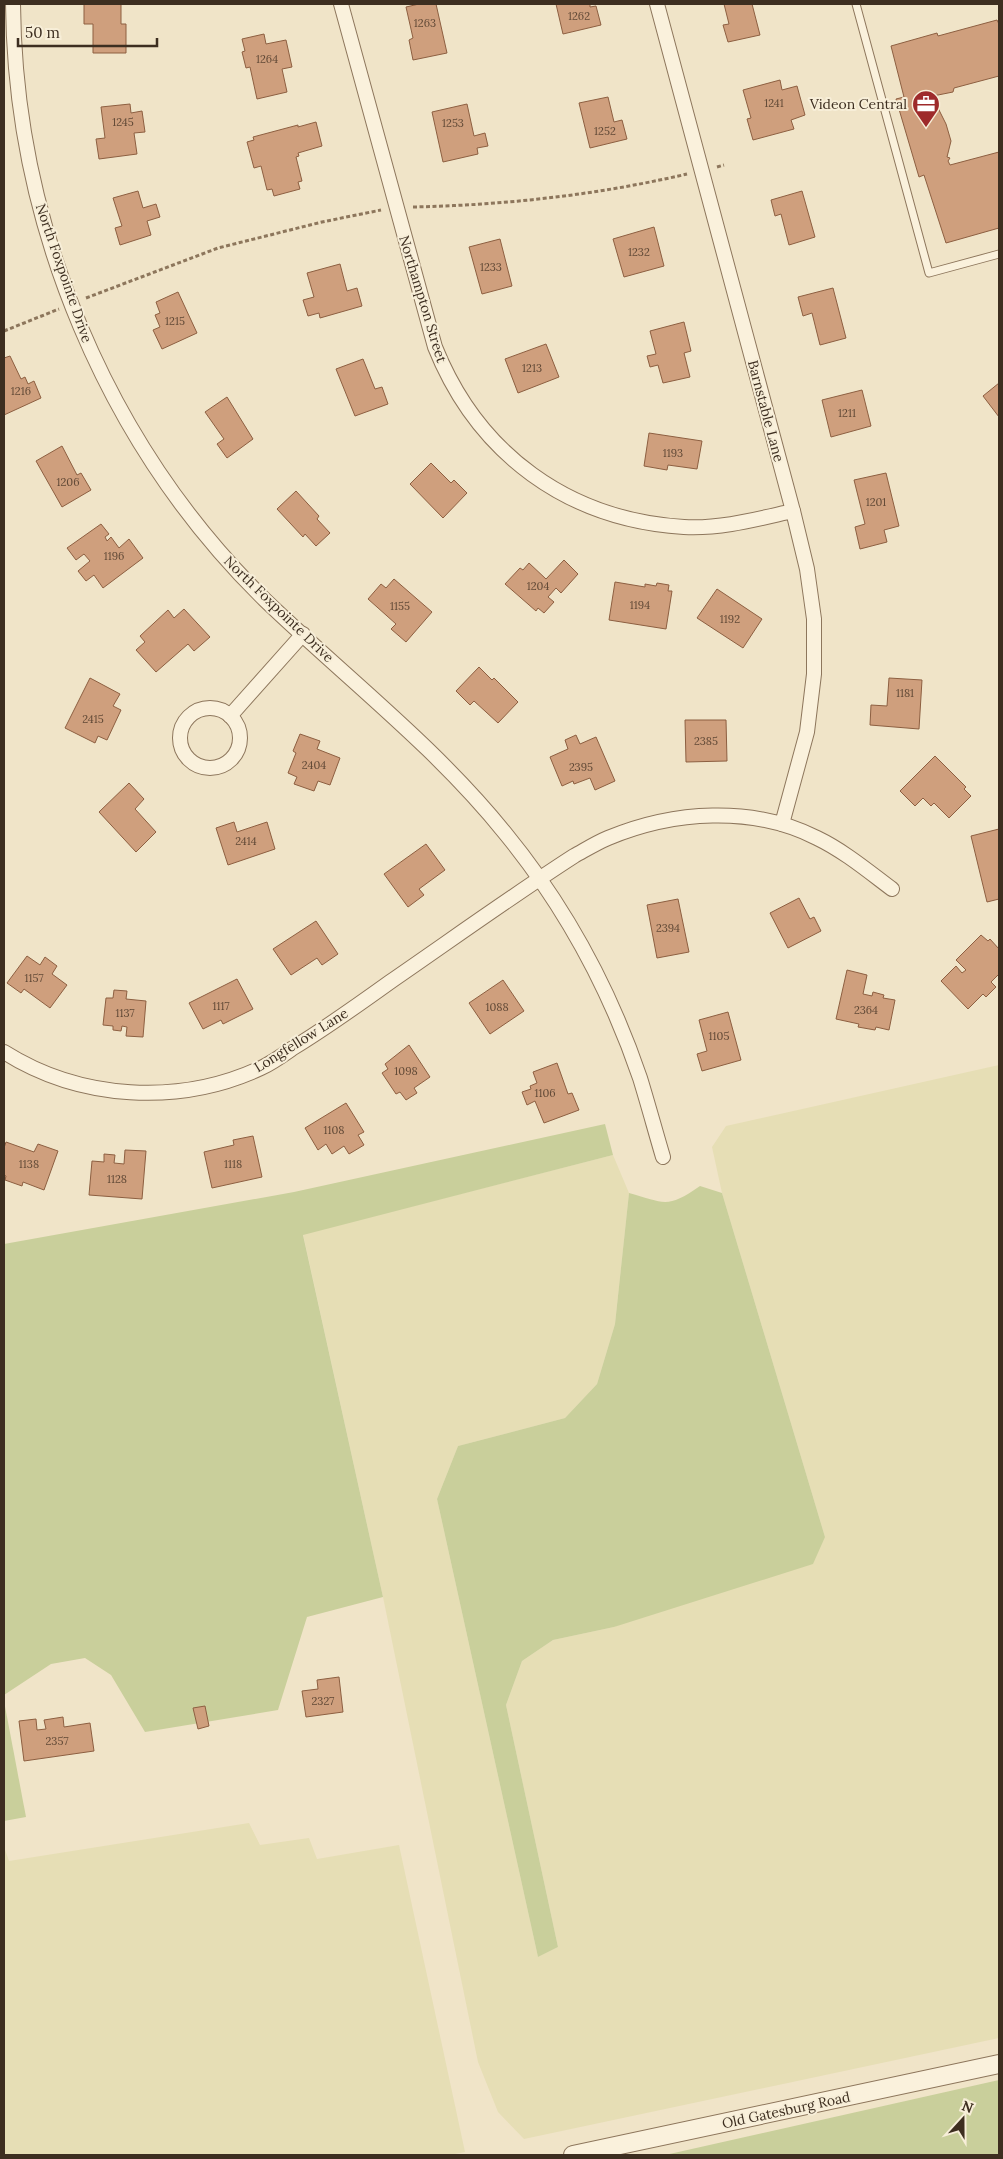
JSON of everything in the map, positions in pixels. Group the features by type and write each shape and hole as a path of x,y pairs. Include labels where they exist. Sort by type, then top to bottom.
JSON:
{"street":[{"name":"North Foxpointe Drive","path":"13,4 16,82 35,187 46,229 64,283 83,334 104,380 149,457 199,526 226,558 264,598 434,754 470,791 540,879 588,957 614,1011 640,1078 663,1157"},
{"name":"Northampton Street","path":"341,4 434,347 446,375 463,404 482,429 508,456 539,481 569,498 643,522 686,527 723,525 793,511"},
{"name":"Barnstable Lane","path":"657,4 807,569 814,619 814,674 807,732 782,824"},
{"path":"230,716 303,634"},
{"path":"209,708 220,710 230,716 237,726 240,738 238,749 232,759 222,766 210,768 199,766 189,760 182,750 179,739 181,727 188,717 197,710 209,708"},
{"name":"Longfellow Lane","path":"4,1052 22,1063 60,1079 107,1090 152,1094 187,1090 221,1082 262,1068 308,1039 574,856 607,838 653,823 710,816 737,816 782,824 818,838 855,861 892,889"},
{"name":"Old Gatesburg Road","path":"573,2155 999,2064"}],"lane":[{"path":"856,4 929,273 999,254"}],"path":[{"path":"407,207 518,201 581,194 640,185 724,165"},
{"path":"83,299 218,248 322,222 384,210"},
{"path":"4,331 60,308"}],"shaded area":[{"path":"999,1065 999,2038 524,2139 498,2112 478,2062 383,1597 303,1234 613,1155 629,1193 615,1324 597,1384 565,1418 458,1446 437,1499 538,1957 558,1947 506,1705 522,1661 553,1640 614,1627 825,1537 722,1193 712,1147 726,1126"},
{"path":"249,1823 260,1845 309,1838 317,1859 399,1845 465,2152 450,2155 4,2155 4,1847 9,1861"}],"green space":[{"path":"605,1124 613,1155 303,1235 383,1597 307,1617 278,1710 145,1732 111,1675 85,1658 51,1664 4,1695 4,1244 294,1192"},
{"path":"700,1186 722,1193 825,1537 813,1564 614,1627 553,1640 522,1661 506,1705 558,1947 538,1957 437,1499 458,1446 565,1418 597,1384 615,1324 629,1193 666,1202 680,1198"},
{"path":"4,1701 26,1817 4,1821"},
{"path":"999,2080 999,2155 665,2155"}],"building":[{"path":"84,4 121,4 121,24 126,24 126,53 93,53 93,24 84,24"},
{"path":"419,4 436,4 447,53 413,60 409,40 413,38 406,7"},
{"path":"556,4 590,4 590,7 596,6 601,25 563,34"},
{"path":"724,4 752,4 760,35 728,42 723,25 729,24"},
{"name":"Videon Central","path":"997,20 999,24 999,76 954,88 953,92 928,97 937,106 946,124 951,141 947,157 950,158 948,161 950,165 999,152 999,228 946,243 924,175 919,177 896,99 904,97 891,46 937,33 938,36"},
{"path":"264,34 266,44 286,40 292,67 282,69 287,92 257,99 250,67 246,68 242,52 245,51 242,39"},
{"path":"780,80 782,90 797,86 805,115 791,120 794,129 753,140 747,119 751,118 743,90"},
{"path":"608,97 614,122 622,120 627,139 590,148 579,103"},
{"path":"130,104 131,113 142,111 145,132 134,133 137,154 99,159 96,139 105,138 101,107"},
{"path":"467,104 474,136 485,133 488,146 477,148 478,154 443,162 432,112"},
{"path":"316,122 322,146 298,153 299,156 296,157 302,181 298,182 300,189 274,196 272,189 267,190 261,166 254,168 247,142 254,140 253,137"},
{"path":"138,191 143,208 156,204 160,217 147,221 151,235 120,245 115,228 122,226 113,198"},
{"path":"802,191 815,237 789,245 781,214 775,216 771,200"},
{"path":"654,227 664,266 624,277 613,239"},
{"path":"500,239 512,286 482,294 469,247"},
{"path":"340,264 347,291 357,288 362,306 320,318 319,313 308,316 303,300 314,297 307,273"},
{"path":"833,288 846,338 820,345 812,313 803,316 798,297"},
{"path":"178,292 197,333 162,349 153,330 160,327 155,315 160,313 156,302"},
{"path":"684,322 691,351 684,353 690,377 663,383 658,365 650,367 647,356 656,354 650,331"},
{"path":"546,344 559,377 518,393 505,359"},
{"path":"10,356 21,379 25,377 28,384 34,381 41,398 4,415 4,358"},
{"path":"363,359 375,389 382,387 388,404 355,416 336,369"},
{"path":"999,383 999,417 983,396"},
{"path":"862,390 871,426 831,437 822,400"},
{"path":"227,397 253,439 227,458 217,444 224,439 205,412"},
{"path":"649,433 702,441 697,469 668,465 667,470 644,466"},
{"path":"62,446 77,475 81,473 91,490 62,507 36,461"},
{"path":"431,463 451,483 454,480 467,493 443,518 410,484"},
{"path":"886,473 899,526 884,530 887,542 860,549 855,527 865,524 854,480"},
{"path":"296,491 319,516 317,519 330,533 316,546 305,534 303,537 277,509"},
{"path":"101,524 109,534 105,537 107,541 111,537 119,548 129,539 143,558 103,588 94,575 86,581 78,571 90,561 84,554 76,560 67,548"},
{"path":"564,560 578,574 561,593 556,588 548,597 554,602 544,613 538,608 536,611 505,584 520,568 523,570 529,563 546,579"},
{"path":"394,579 432,612 406,642 391,629 396,624 368,599 381,584 386,588"},
{"path":"615,582 645,587 645,584 656,586 657,583 669,585 668,591 672,591 666,629 609,620"},
{"path":"717,589 762,619 743,648 697,618"},
{"path":"184,609 210,637 194,651 188,644 156,672 136,650 145,642 140,636 168,610 174,618"},
{"path":"479,667 492,680 494,678 518,702 498,723 474,701 470,705 456,691"},
{"path":"90,678 120,694 113,706 121,710 107,740 98,736 95,743 65,728"},
{"path":"889,678 922,680 919,729 870,725 871,705 887,706"},
{"path":"685,720 726,720 727,761 686,762"},
{"path":"300,734 320,741 317,749 340,758 330,785 318,781 314,791 294,784 297,777 288,773 296,753 293,751"},
{"path":"576,735 580,744 596,737 615,781 595,790 590,778 574,784 573,781 562,786 550,757 568,749 565,740"},
{"path":"935,756 966,787 964,789 971,796 949,818 934,803 931,806 923,798 915,806 900,791"},
{"path":"129,783 144,799 135,809 156,832 136,852 99,812"},
{"path":"234,822 237,832 267,822 275,849 228,865 216,828"},
{"path":"999,829 999,899 987,902 971,836"},
{"path":"426,844 445,870 419,889 424,895 408,907 384,874"},
{"path":"799,898 810,919 814,917 821,931 788,948 770,913"},
{"path":"678,899 689,952 657,958 647,905"},
{"path":"316,921 338,954 322,965 317,958 291,975 273,949"},
{"path":"981,935 988,941 990,939 999,949 999,974 991,982 996,987 986,997 983,994 968,1009 941,981 956,966 962,973 966,970 956,960"},
{"path":"27,956 40,965 45,957 57,966 52,974 67,985 50,1008 24,989 21,993 7,983"},
{"path":"847,970 867,975 863,994 872,996 873,992 884,995 883,998 895,1000 889,1030 876,1027 875,1030 858,1027 859,1024 836,1019"},
{"path":"237,979 253,1009 223,1024 221,1020 203,1029 189,1003"},
{"path":"503,980 524,1011 490,1034 469,1003"},
{"path":"114,990 127,991 126,999 146,1001 143,1037 126,1036 127,1027 122,1026 121,1031 113,1030 113,1026 103,1025 106,998 113,998"},
{"path":"728,1012 741,1060 702,1071 697,1054 707,1051 699,1020"},
{"path":"409,1045 430,1077 414,1088 417,1093 406,1100 400,1092 396,1094 382,1073 388,1069 385,1064"},
{"path":"557,1063 568,1094 572,1093 579,1110 544,1123 535,1101 527,1105 522,1092 531,1089 530,1086 537,1083 533,1072"},
{"path":"346,1103 364,1132 358,1135 364,1145 349,1154 344,1146 332,1154 326,1144 318,1150 305,1128"},
{"path":"253,1136 262,1177 212,1188 204,1152 234,1145 233,1140"},
{"path":"6,1142 34,1152 38,1144 58,1151 44,1190 23,1182 22,1186 5,1180 4,1148"},
{"path":"125,1150 146,1151 142,1199 89,1195 92,1161 104,1162 104,1154 115,1155 114,1163 124,1164"},
{"path":"339,1677 343,1712 306,1717 302,1691 318,1689 317,1680"},
{"path":"205,1706 209,1726 198,1729 193,1708"},
{"path":"63,1717 64,1727 90,1723 94,1751 24,1761 19,1721 36,1719 37,1730 46,1729 44,1720"}],"place":[{"name":"Videon Central","path":"926,128"}]}
